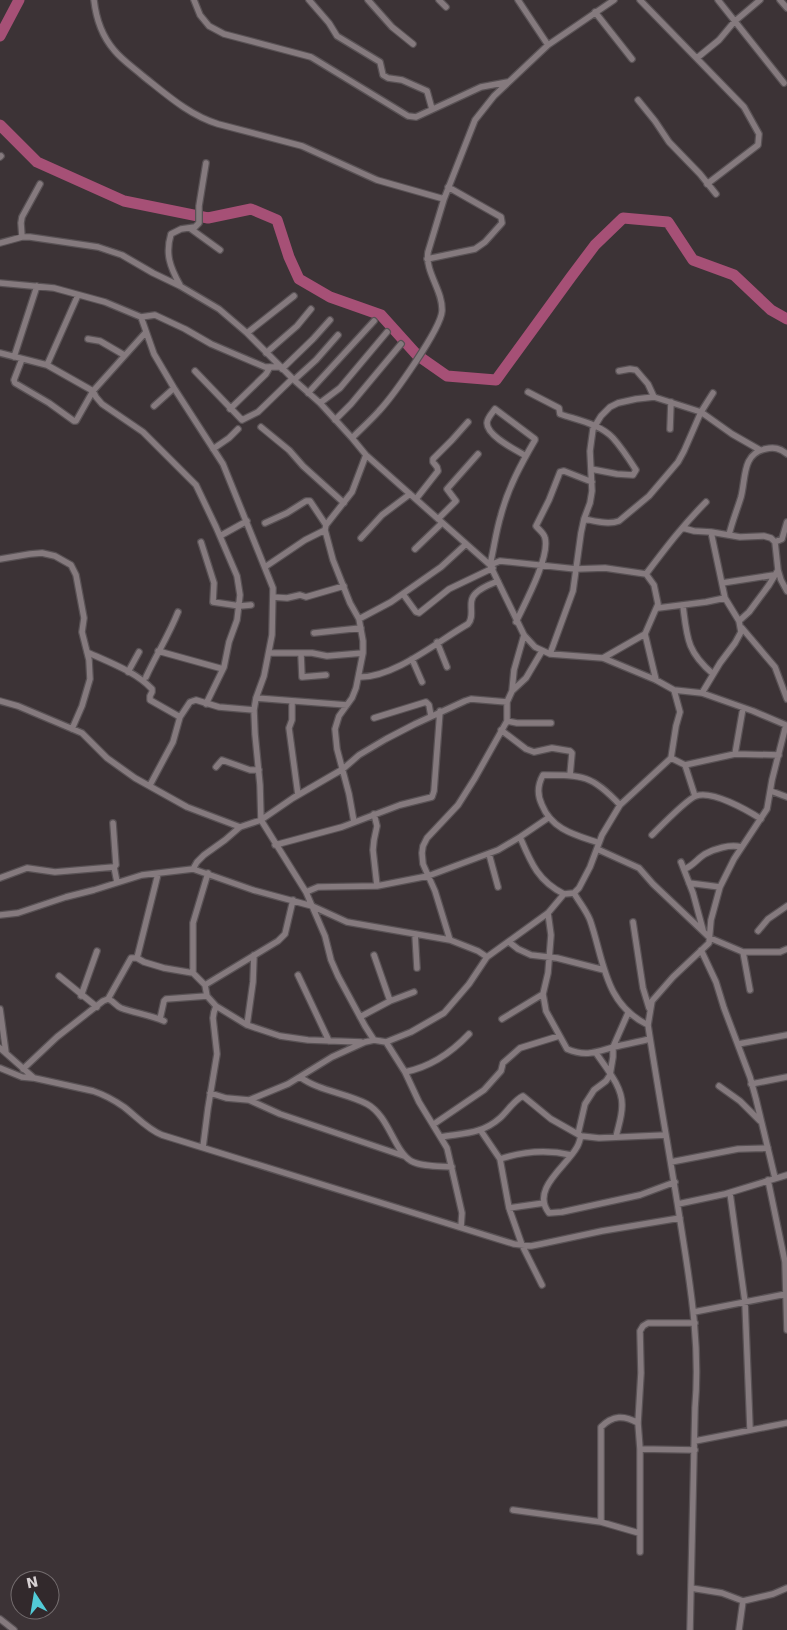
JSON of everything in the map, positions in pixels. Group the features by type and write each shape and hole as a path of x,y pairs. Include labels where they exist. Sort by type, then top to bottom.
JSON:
{"street":[{"path":"94,0 98,22 114,51 189,111 205,120 302,146 377,180 444,199"},
{"path":"194,0 200,15 209,26 224,34 311,57 408,116 416,117 481,87 509,82"},
{"path":"309,0 329,23 337,36 380,62 383,75 388,78 402,80 427,91 432,109"},
{"path":"368,0 392,27 413,44"},
{"path":"439,0 446,7"},
{"path":"518,0 548,45"},
{"path":"352,438 380,410 415,363 437,327 442,313 442,306 427,260 448,187 475,120 494,96 548,45 614,0"},
{"path":"640,0 744,107 759,134 758,145 707,184"},
{"path":"718,0 784,84"},
{"path":"697,58 760,0"},
{"path":"780,0 787,8"},
{"path":"595,12 632,60"},
{"path":"638,100 669,142 700,174 716,194"},
{"path":"180,286 171,269 168,244 171,234 191,229 199,223 199,206 206,164"},
{"path":"22,237 22,216 40,184"},
{"path":"427,260 475,249 485,242 502,223 501,217 448,187"},
{"path":"191,229 220,250"},
{"path":"0,243 22,237 98,247 122,255 219,309 247,333 293,380 320,403 366,455 491,566 516,622 524,635 542,652 603,658 656,680 674,690 702,694 787,725 767,809 762,819 741,847 720,887 711,920 709,943 652,1001 648,1026 675,1182 695,1322 698,1373 695,1408 690,1630"},
{"path":"0,282 54,288 105,302 141,317 155,315 211,344 265,367 281,368 313,339 330,320"},
{"path":"14,357 37,286"},
{"path":"46,365 78,295"},
{"path":"247,333 294,296"},
{"path":"266,353 297,326 311,309"},
{"path":"141,317 154,354 223,464 273,588 272,635 264,676 254,710 259,770 260,820 306,892 325,936 331,960 344,988 374,1040"},
{"path":"308,392 374,321"},
{"path":"22,359 14,380 15,383 49,403 74,421 78,419 93,391 146,332"},
{"path":"320,403 340,388 387,332"},
{"path":"195,371 240,420 244,420 258,412 316,360 338,335"},
{"path":"88,339 105,344 124,355"},
{"path":"335,420 351,404 401,344"},
{"path":"0,353 46,365 93,391 102,404 143,432 196,485 237,576 240,595 237,620 229,642 223,669 206,704"},
{"path":"230,409 266,374 270,367"},
{"path":"619,371 636,370 648,384 654,397"},
{"path":"154,406 174,388"},
{"path":"528,392 559,408 560,414 594,426 612,437 636,470 633,475 591,469"},
{"path":"584,518 614,523 649,496 682,457 701,412 713,393"},
{"path":"550,654 573,591 584,518 590,503 592,482 591,445 594,426 610,407 625,401 654,397 701,412 732,434 760,450"},
{"path":"670,429 671,402"},
{"path":"491,566 503,507 517,472 526,456 535,440 534,437 495,409 488,419 489,430 498,439 526,456"},
{"path":"416,498 438,471 432,461 433,459 468,422"},
{"path":"261,427 289,450 302,466 344,503"},
{"path":"213,449 238,429"},
{"path":"729,534 744,486 747,463 755,452 760,450 778,448 787,454"},
{"path":"415,549 456,501 447,489 478,454"},
{"path":"265,567 326,528 352,492 366,455"},
{"path":"516,622 541,566 546,545 545,535 537,528 536,523 549,500 560,472 564,471 592,482"},
{"path":"361,538 382,515 410,494"},
{"path":"265,523 287,513 306,501 312,502 326,528 333,560 350,604 359,619 363,653 359,677 356,688 339,716 334,729 336,749 349,794 354,822"},
{"path":"646,574 674,535 683,528 706,502"},
{"path":"220,536 247,522"},
{"path":"775,542 785,540 787,522"},
{"path":"683,528 740,537 764,536 771,538 775,542 776,573 770,585 740,625 741,632 735,643 713,674 702,694"},
{"path":"711,532 725,598 740,625 775,667 787,699"},
{"path":"201,542 214,583 213,602 240,606 251,605"},
{"path":"359,619 403,594 441,567 466,544"},
{"path":"0,559 42,554 55,556 71,565 76,575 84,618 82,632 91,669 82,706 72,728"},
{"path":"403,594 416,612 419,613 450,589 500,561 576,569 604,568 646,574 654,585 658,599 658,608 645,634 603,658"},
{"path":"722,583 776,573"},
{"path":"776,573 787,590"},
{"path":"359,677 383,673 412,659 471,621 472,598 483,588 498,581"},
{"path":"273,597 287,598 300,595 306,597 344,586"},
{"path":"658,608 682,606 725,598"},
{"path":"682,606 686,632 692,650 698,660 713,674"},
{"path":"146,677 158,651 170,632 178,612"},
{"path":"314,633 361,628"},
{"path":"645,634 656,680"},
{"path":"450,940 436,891 423,864 422,853 427,838 458,805 507,722 507,702 512,691 514,670 524,635"},
{"path":"437,642 447,666"},
{"path":"158,651 223,669"},
{"path":"87,652 128,672 152,689 150,700 180,717"},
{"path":"128,672 139,652"},
{"path":"512,691 526,678 542,652"},
{"path":"269,653 327,656 363,653"},
{"path":"302,654 302,677 326,675"},
{"path":"412,659 422,682"},
{"path":"520,837 535,871 550,885 564,894 574,893 579,888 598,846 620,805 671,758 680,712 674,690"},
{"path":"256,698 347,705"},
{"path":"193,869 204,855 240,827 260,820 298,795 343,770 359,755 431,716 471,699 507,702"},
{"path":"0,700 82,733 122,770 187,807 240,827"},
{"path":"150,785 173,742 180,717 191,701 196,700 219,707 254,710"},
{"path":"292,701 292,720 289,728 298,795"},
{"path":"374,718 426,702 429,705 431,716"},
{"path":"735,754 743,708"},
{"path":"275,844 342,827 400,805 432,797 440,712"},
{"path":"507,722 551,723"},
{"path":"501,730 526,749 534,752 552,748 570,751 572,753 570,775"},
{"path":"671,758 684,764 735,754 779,755"},
{"path":"216,767 222,760 250,770 259,770"},
{"path":"684,764 695,796"},
{"path":"620,805 597,783 570,775 543,776 540,781 538,798 548,818 557,826 639,868 659,890 710,938 743,952 780,952 787,949"},
{"path":"770,791 787,797"},
{"path":"652,835 695,796 705,794 714,796 762,819"},
{"path":"374,814 377,826 373,850 377,886"},
{"path":"306,892 318,887 377,886 428,876 489,854 520,837 548,818"},
{"path":"113,823 116,882"},
{"path":"685,869 692,866 704,855 730,846 741,847"},
{"path":"489,854 498,886"},
{"path":"681,862 685,869 703,932"},
{"path":"0,878 27,868 55,872 114,867"},
{"path":"0,915 18,913 142,875 193,869 253,890 312,906 347,922 450,940 478,951 487,957"},
{"path":"193,973 193,923 208,873"},
{"path":"137,958 158,874"},
{"path":"689,883 720,887"},
{"path":"574,893 587,914 604,970 617,1000 628,1013 648,1026"},
{"path":"249,1100 300,1077 332,1057 365,1042 374,1040 386,1042 411,1032 444,1013 469,984 487,957 548,913 564,894"},
{"path":"205,985 278,941 285,934 293,900"},
{"path":"758,930 768,919 787,906"},
{"path":"548,913 551,936 547,978 543,994 546,1011 558,1036 567,1049 573,1052 596,1053 613,1047 650,1039"},
{"path":"633,922 643,988 650,1010"},
{"path":"416,934 417,968"},
{"path":"509,942 512,946 538,957 557,958 604,970"},
{"path":"701,950 716,982 752,1084 775,1178"},
{"path":"81,996 97,951"},
{"path":"743,952 750,990"},
{"path":"247,1025 254,982 254,955"},
{"path":"374,955 390,1001"},
{"path":"23,1069 58,1037 108,999 131,958 137,958 164,968 193,973 205,985 207,996 216,1006 247,1025 288,1037 308,1040 365,1042"},
{"path":"298,975 329,1042"},
{"path":"60,976 81,996 97,1007"},
{"path":"360,1017 390,1001 414,992"},
{"path":"502,1020 543,994"},
{"path":"108,999 119,1007 162,1020 164,1001 166,999 207,996"},
{"path":"203,1147 217,1054 213,1018 216,1006"},
{"path":"0,1009 6,1054"},
{"path":"628,1013 613,1047 610,1075 606,1081 594,1090 585,1104 577,1147 548,1184 544,1207 549,1213 556,1214 640,1195 675,1182"},
{"path":"405,1072 418,1069 443,1057 469,1034"},
{"path":"738,1044 787,1035"},
{"path":"434,1124 484,1090 502,1071 504,1063 520,1048 558,1036"},
{"path":"386,1042 405,1072 419,1102 447,1148 462,1214 461,1228"},
{"path":"0,1048 34,1078"},
{"path":"596,1053 617,1086 622,1100 622,1114 616,1137"},
{"path":"0,1068 22,1077 93,1090 124,1108 155,1132 461,1228 522,1245 541,1244 602,1231 680,1218"},
{"path":"300,1077 307,1082 355,1098 369,1105 380,1116 404,1156"},
{"path":"752,1084 787,1077"},
{"path":"719,1086 740,1101 762,1122"},
{"path":"210,1093 226,1098 249,1100 280,1114 404,1156 412,1162 452,1167"},
{"path":"441,1137 481,1131 502,1117 523,1096 548,1117 580,1135 599,1138 666,1135"},
{"path":"481,1131 500,1159 509,1208 522,1245 542,1285"},
{"path":"671,1162 738,1149 768,1148"},
{"path":"500,1159 526,1151 560,1152 571,1155"},
{"path":"678,1204 730,1193 787,1175"},
{"path":"768,1180 785,1262 787,1330"},
{"path":"730,1193 745,1302 750,1429"},
{"path":"509,1208 544,1203"},
{"path":"694,1312 786,1294"},
{"path":"640,1552 640,1449 638,1423 641,1373 640,1332 643,1326 648,1323 695,1322"},
{"path":"601,1522 601,1428 609,1420 620,1418 631,1419 638,1423"},
{"path":"695,1441 787,1423"},
{"path":"640,1449 695,1450"},
{"path":"513,1510 601,1522 639,1532"},
{"path":"691,1588 722,1593 743,1601 773,1594 787,1588"},
{"path":"739,1630 743,1601"},
{"path":"0,1619 14,1630"}],"waterway":[{"path":"0,36 19,0"},
{"path":"0,125 37,162 124,201 208,218 251,209 277,220 289,257 299,279 330,297 381,315 417,355 447,376 496,380 595,245 623,218 668,222 693,260 734,275 771,310 787,319"}]}
